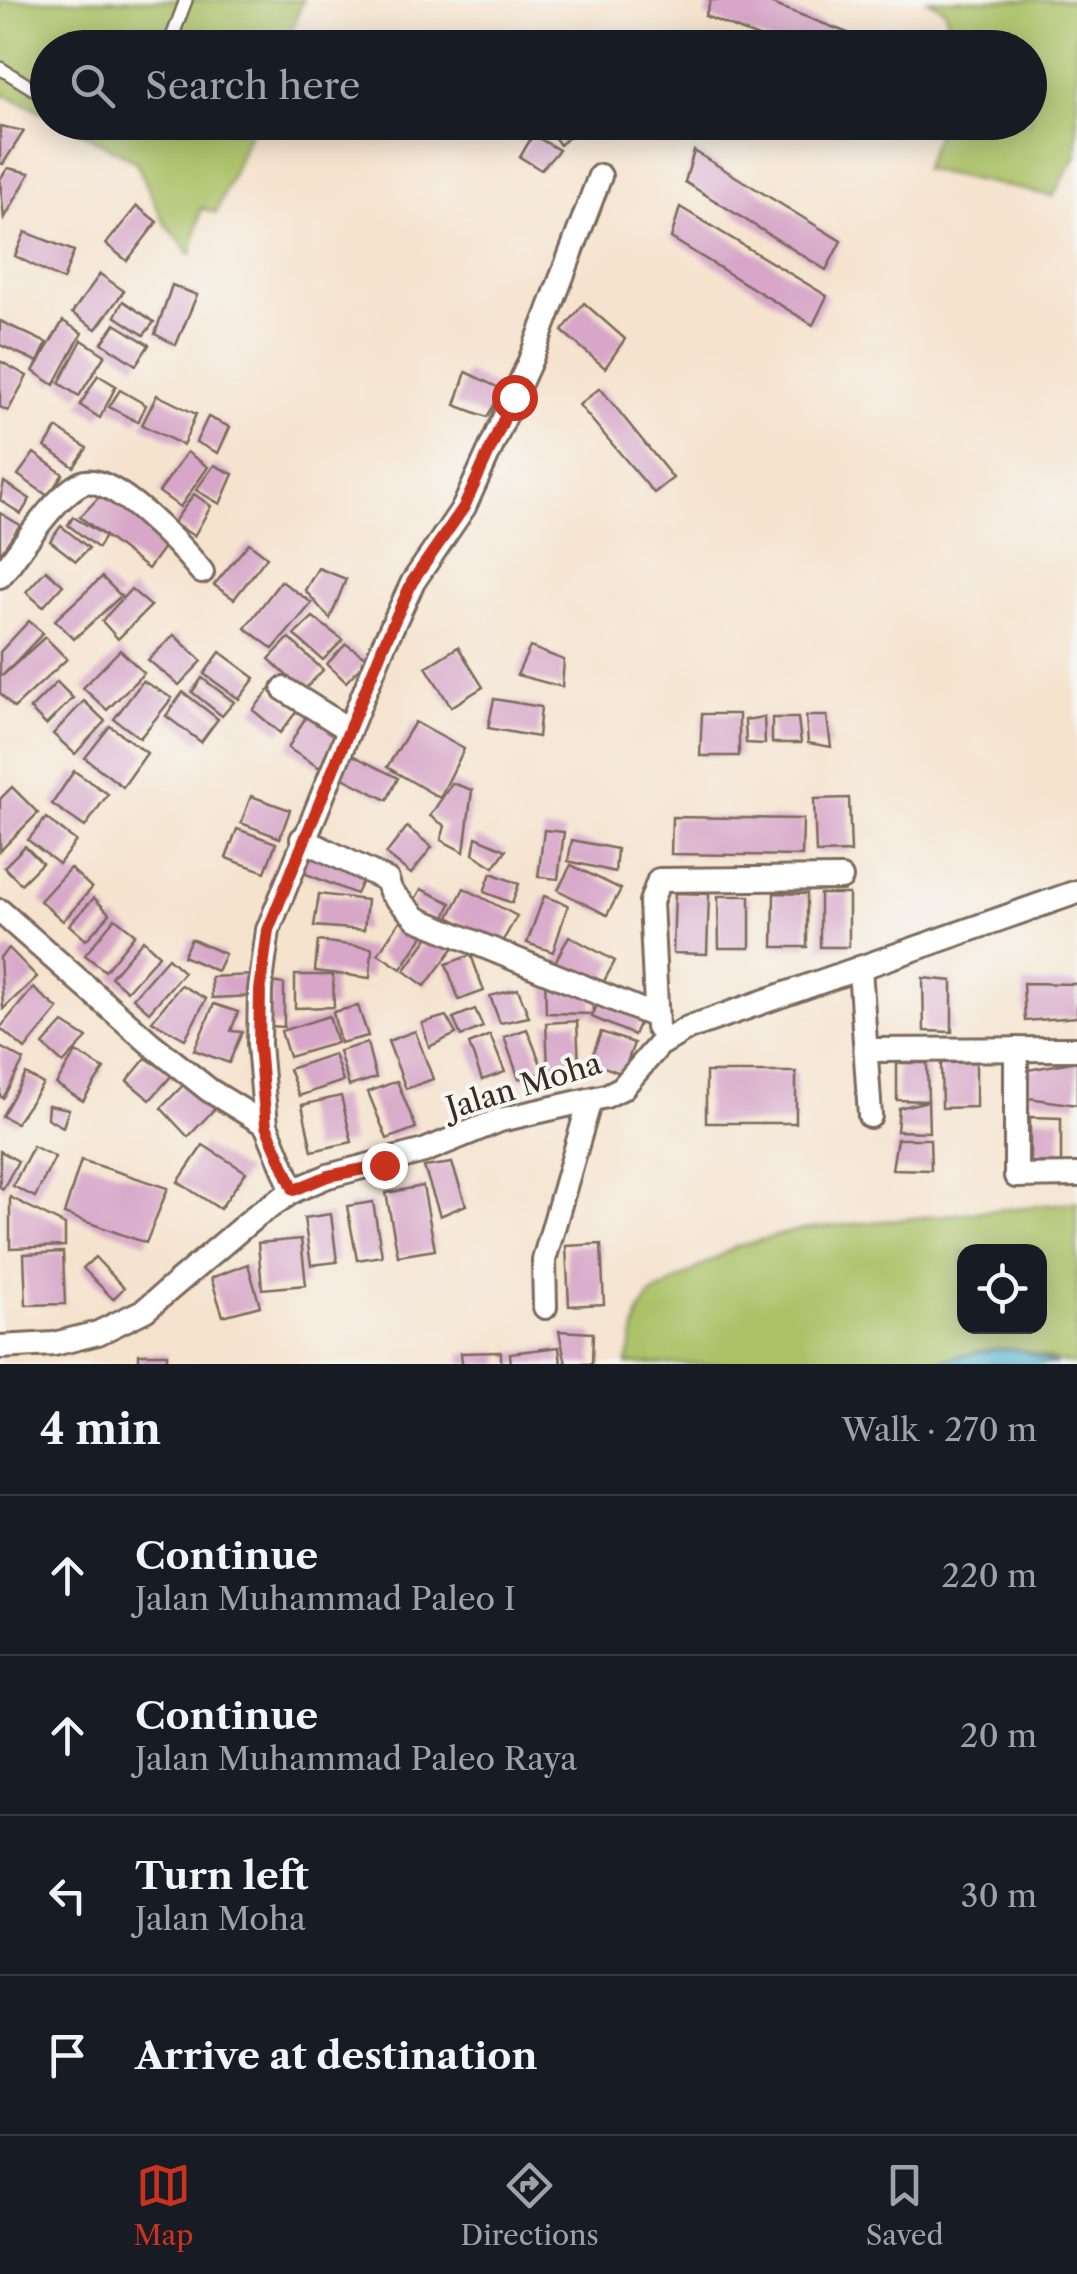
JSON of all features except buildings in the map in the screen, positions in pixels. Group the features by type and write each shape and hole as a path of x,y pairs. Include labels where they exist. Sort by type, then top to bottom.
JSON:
{"street":[{"path":"294,1190 266,1126 259,1044 268,930 302,839 412,582 464,507 500,428 600,176"},
{"path":"0,576 62,500 82,483 96,480 113,487 182,547 202,572"},
{"path":"284,689 348,729"},
{"path":"302,839 387,880 391,892 417,919 655,1016"},
{"path":"659,1046 651,902 659,880 841,878"},
{"name":"Jalan Moha","path":"0,1347 54,1344 83,1337 145,1310 257,1215 294,1190 328,1176 424,1151 500,1120 590,1100 622,1088 659,1046 688,1028 1077,892"},
{"path":"0,911 150,1043 209,1090 266,1126"},
{"path":"860,968 870,1116"},
{"path":"1016,1049 1016,1176 1077,1175"},
{"path":"868,1050 1077,1049"},
{"path":"545,1306 544,1260 590,1100"}],"lane":[{"path":"175,30 186,0"},
{"path":"0,68 30,87"}],"green space":[{"path":"0,0 303,0 292,30 30,30 30,106 6,95 0,98"},
{"path":"928,0 1077,0 1077,154 1053,196 923,169 934,140 1047,140 1047,30 949,30 945,10"},
{"path":"96,140 247,140 216,213 201,208 191,255 164,222 136,162"},
{"path":"1077,1202 1077,1364 1005,1348 940,1360 937,1364 627,1364 639,1313 650,1296 735,1247 802,1229"}],"water":[{"path":"1017,1349 1057,1364 937,1364 940,1360"}],"route":[{"path":"384,1165 328,1176 294,1190 266,1126 259,1044 263,957 268,930 302,839 384,644 412,582 464,507 514,397"}]}
